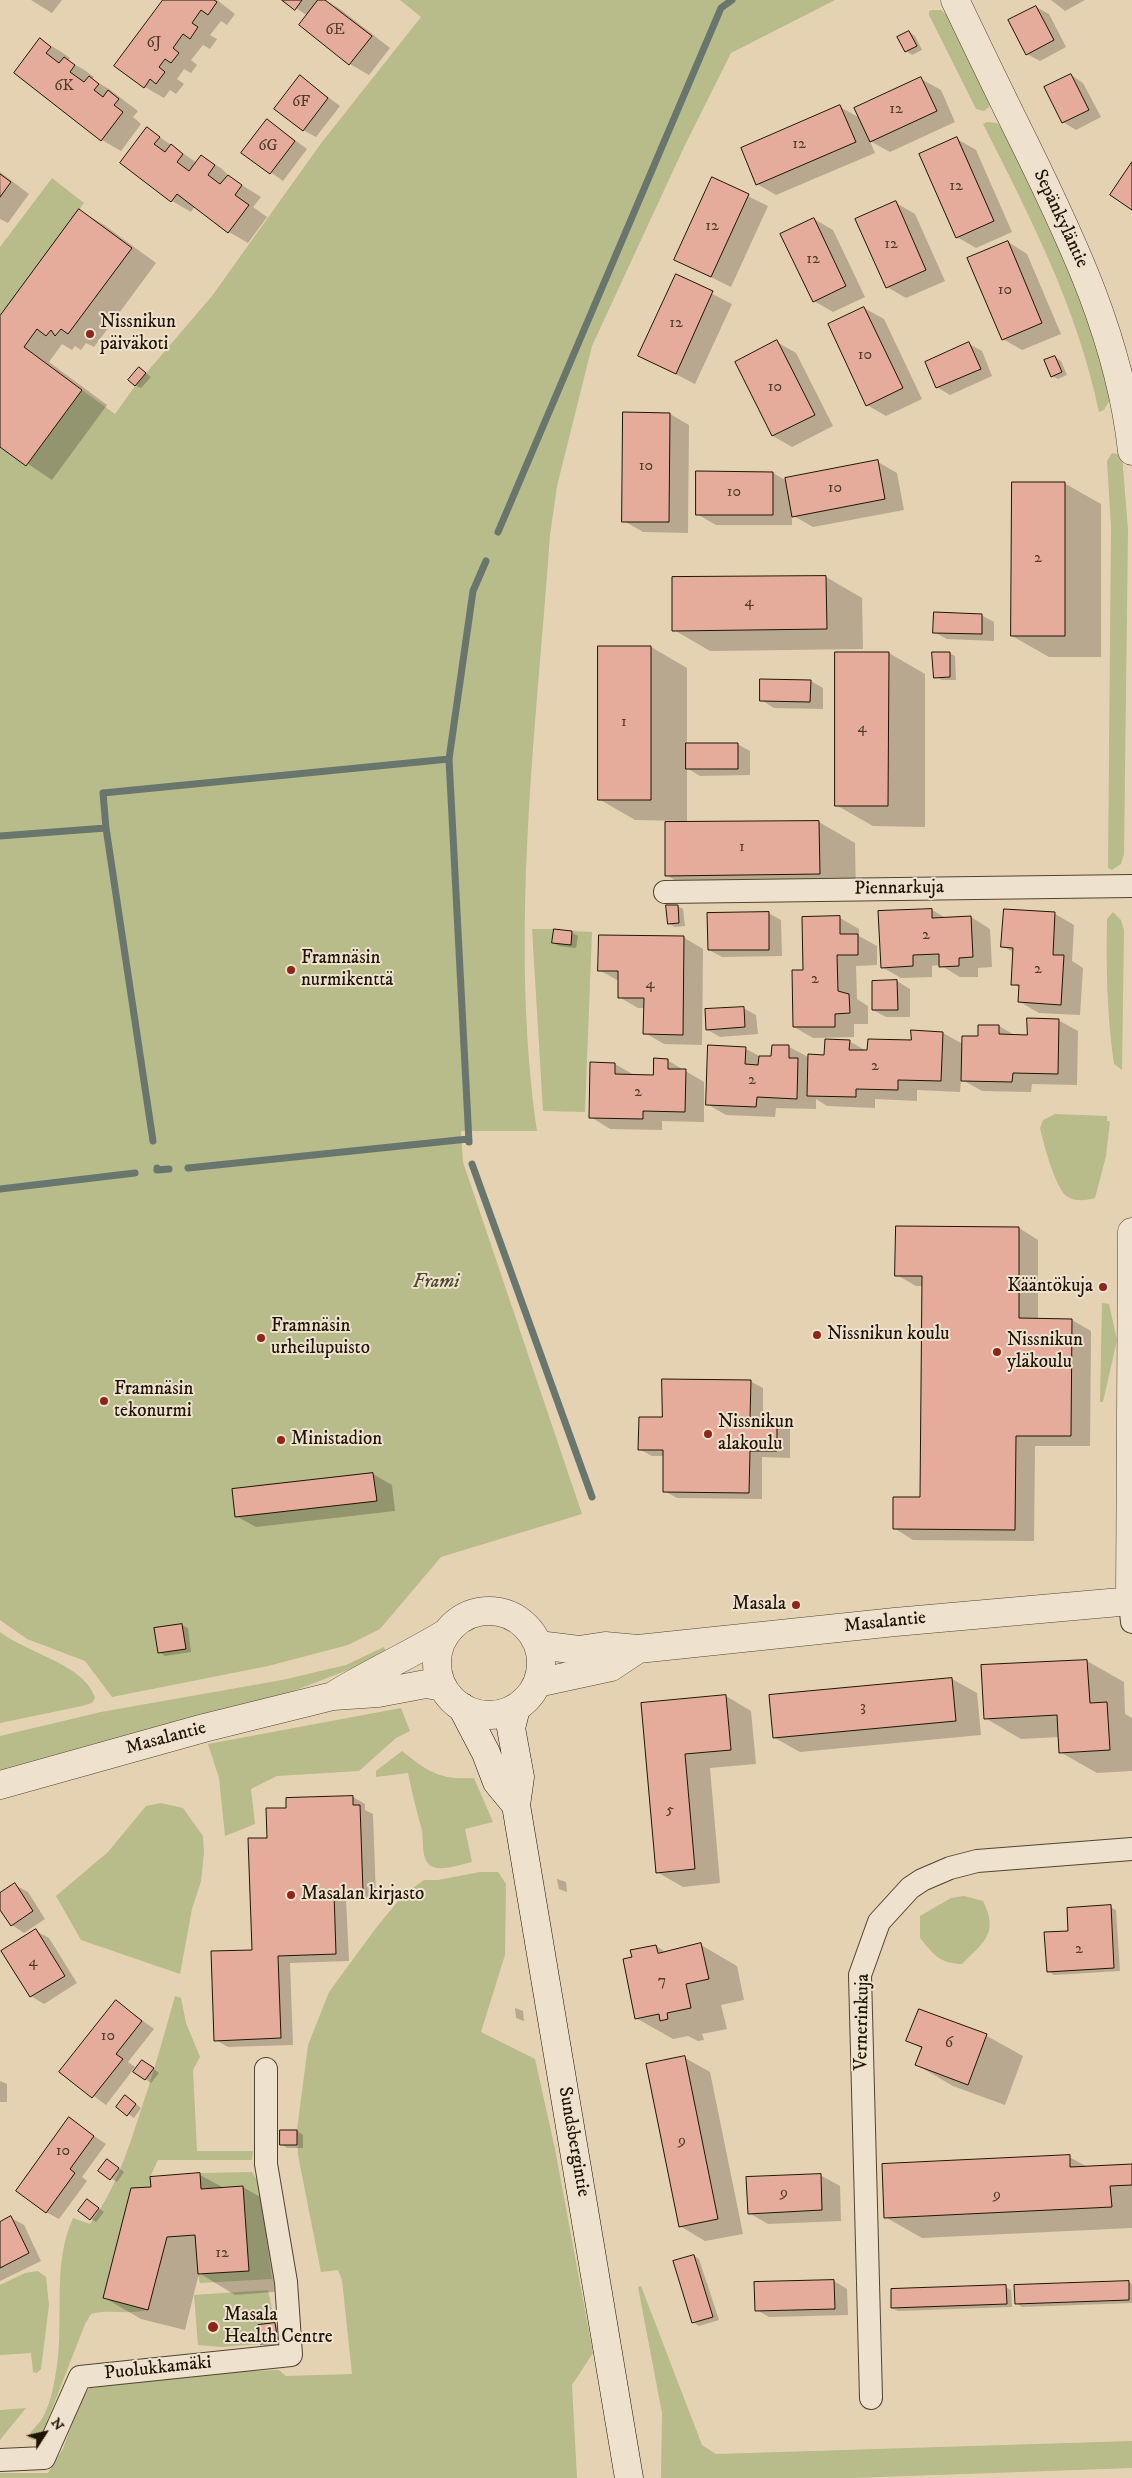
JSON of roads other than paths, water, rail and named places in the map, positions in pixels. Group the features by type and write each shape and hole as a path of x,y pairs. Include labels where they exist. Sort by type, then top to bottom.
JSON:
{"street":[{"name":"Sepänkyläntie","path":"955,0 1050,194 1091,288 1117,367 1129,411 1132,451"},
{"name":"Piennarkuja","path":"666,892 1132,886"},
{"path":"1131,1608 1132,1232"},
{"name":"Masalantie","path":"538,1646 579,1650 605,1646 638,1649 895,1622 1131,1608"},
{"path":"489,1611 500,1612 521,1622 531,1632 538,1646 541,1658 537,1683 529,1697 516,1708 506,1712 483,1715 462,1707 451,1698 443,1687 438,1669 438,1650 446,1634 466,1616 489,1611"},
{"name":"Masalantie","path":"333,1696 369,1674 421,1649 446,1634"},
{"name":"Masalantie","path":"537,1683 611,1667 638,1649"},
{"name":"Masalantie","path":"0,1785 204,1728 333,1696 378,1693 426,1684 443,1687"},
{"name":"Sundsbergintie","path":"462,1707 486,1753 497,1782 516,1805"},
{"name":"Sundsbergintie","path":"516,1708 511,1728 520,1777 516,1805 630,2478"},
{"name":"Vernerinkuja","path":"871,2398 860,1975 880,1922 910,1888 950,1868 977,1861 1132,1849"},
{"name":"Puolukkamäki","path":"0,2460 44,2458 80,2377 291,2355 286,2282 266,2164 266,2069"}],"waterway":[{"path":"498,532 721,8 732,0"},
{"path":"449,759 473,591 486,561"},
{"path":"0,836 106,828 103,793 449,759 469,1142"},
{"path":"106,828 153,1141"},
{"path":"188,1168 468,1139"},
{"path":"472,1164 592,1497"},
{"path":"157,1168 157,1170 169,1169"},
{"path":"0,1189 135,1173"}],"place":[{"name":"Nissnikun päiväkoti","path":"90,334"},
{"name":"Framnäsin nurmikenttä","path":"291,970"},
{"name":"Kääntökuja","path":"1103,1287"},
{"name":"Nissnikun koulu","path":"817,1335"},
{"name":"Framnäsin urheilupuisto","path":"261,1338"},
{"name":"Nissnikun yläkoulu","path":"997,1352"},
{"name":"Framnäsin tekonurmi","path":"104,1401"},
{"name":"Nissnikun alakoulu","path":"708,1434"},
{"name":"Ministadion","path":"281,1440"},
{"name":"Masala","path":"796,1605"},
{"name":"Masalan kirjasto","path":"291,1895"},
{"name":"Masala Health Centre","path":"213,2327"}],"park label":[{"name":"Frami","path":"436,1283"}]}
